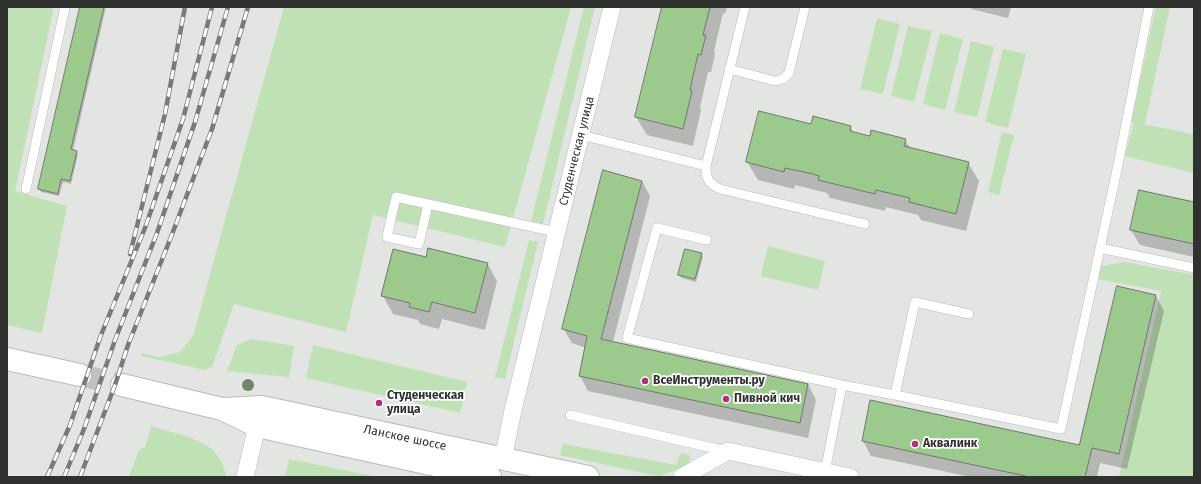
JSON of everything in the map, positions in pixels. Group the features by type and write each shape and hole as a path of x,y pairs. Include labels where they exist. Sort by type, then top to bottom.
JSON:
{"main road":[{"path":"7,359 80,375"},
{"name":"Ланское шоссе","path":"122,385 222,409 257,426 441,471 490,477"},
{"name":"Ланское шоссе","path":"222,409 262,407 588,477"}],"street":[{"name":"Студенческая улица","path":"503,459 513,410 612,7"},
{"path":"246,477 257,426"},
{"path":"682,477 728,451 850,477"}],"lane":[{"path":"26,189 65,7"},
{"path":"745,7 706,166 706,176 711,184 720,189 865,224"},
{"path":"729,69 775,81 783,79 789,73 805,7"},
{"path":"707,240 657,228 627,338 842,385 1061,430 1118,164 1149,7"},
{"path":"581,136 706,166"},
{"path":"428,204 419,244 387,237 396,197 428,204 556,232"},
{"path":"1100,248 1194,268"},
{"path":"895,395 915,302 969,314"},
{"path":"825,472 842,385"},
{"path":"570,415 728,451"}],"green space":[{"path":"7,7 54,7 15,191 67,206 42,333 7,325"},
{"path":"284,7 571,7 505,247 373,215 346,332 234,304 212,367 205,370 141,356 141,353 159,357 180,352 193,336"},
{"path":"584,7 595,7 543,224 531,221"},
{"path":"1156,7 1170,7 1145,124 1142,124 1194,134 1194,173 1125,156 1134,123 1131,122"},
{"path":"877,18 900,24 883,94 860,89"},
{"path":"908,26 932,31 914,102 891,96"},
{"path":"940,33 963,39 945,110 923,104"},
{"path":"971,41 994,47 977,117 954,112"},
{"path":"1003,49 1026,54 1008,128 985,122"},
{"path":"1002,132 1014,135 999,195 988,192"},
{"path":"529,240 538,242 505,379 495,377"},
{"path":"768,246 825,261 818,290 761,276"},
{"path":"1125,262 1194,275 1194,477 1119,477 1161,291 1097,279 1101,266"},
{"path":"251,339 294,346 289,377 227,371 237,345"},
{"path":"313,345 467,382 460,413 306,378"},
{"path":"151,426 190,438 211,448 221,460 226,477 129,477 139,450 145,447"},
{"path":"563,444 676,465 680,454 682,453 689,455 690,457 688,466 658,476 560,455"},
{"path":"289,459 378,477 285,477"}],"building":[{"path":"80,7 104,7 71,149 77,151 70,181 61,179 58,194 38,189"},
{"path":"662,7 710,7 703,35 706,35 701,55 698,54 690,90 692,91 683,129 635,117"},
{"path":"759,111 811,124 813,116 851,126 850,131 870,136 871,130 906,139 904,146 969,162 956,214 909,202 910,198 876,190 875,194 818,180 819,176 813,174 785,168 784,172 746,162"},
{"path":"603,170 642,181 601,339 808,384 800,423 579,376 587,336 562,329"},
{"path":"1139,190 1194,202 1194,244 1130,230"},
{"path":"428,248 488,263 475,313 432,302 429,312 409,307 410,303 381,296 393,249 426,257"},
{"path":"685,249 702,253 695,279 678,275"},
{"path":"1117,286 1156,295 1119,454 1092,448 1085,477 1030,477 862,441 870,400 1079,445"}],"tunnel":[{"path":"80,375 122,385"}],"railway":[{"path":"130,254 165,114 185,7"},
{"path":"47,477 70,425 101,335 145,228 183,119 212,7"},
{"path":"64,477 84,429 115,340 157,233 195,122 228,7"},
{"path":"80,477 115,385 128,345 212,129 248,7"}],"place":[{"name":"ВсеИнструменты.ру","path":"645,381"},
{"name":"Пивной кич","path":"726,399"},
{"name":"Студенческая улица","path":"379,403"},
{"name":"Аквалинк","path":"915,444"}]}
